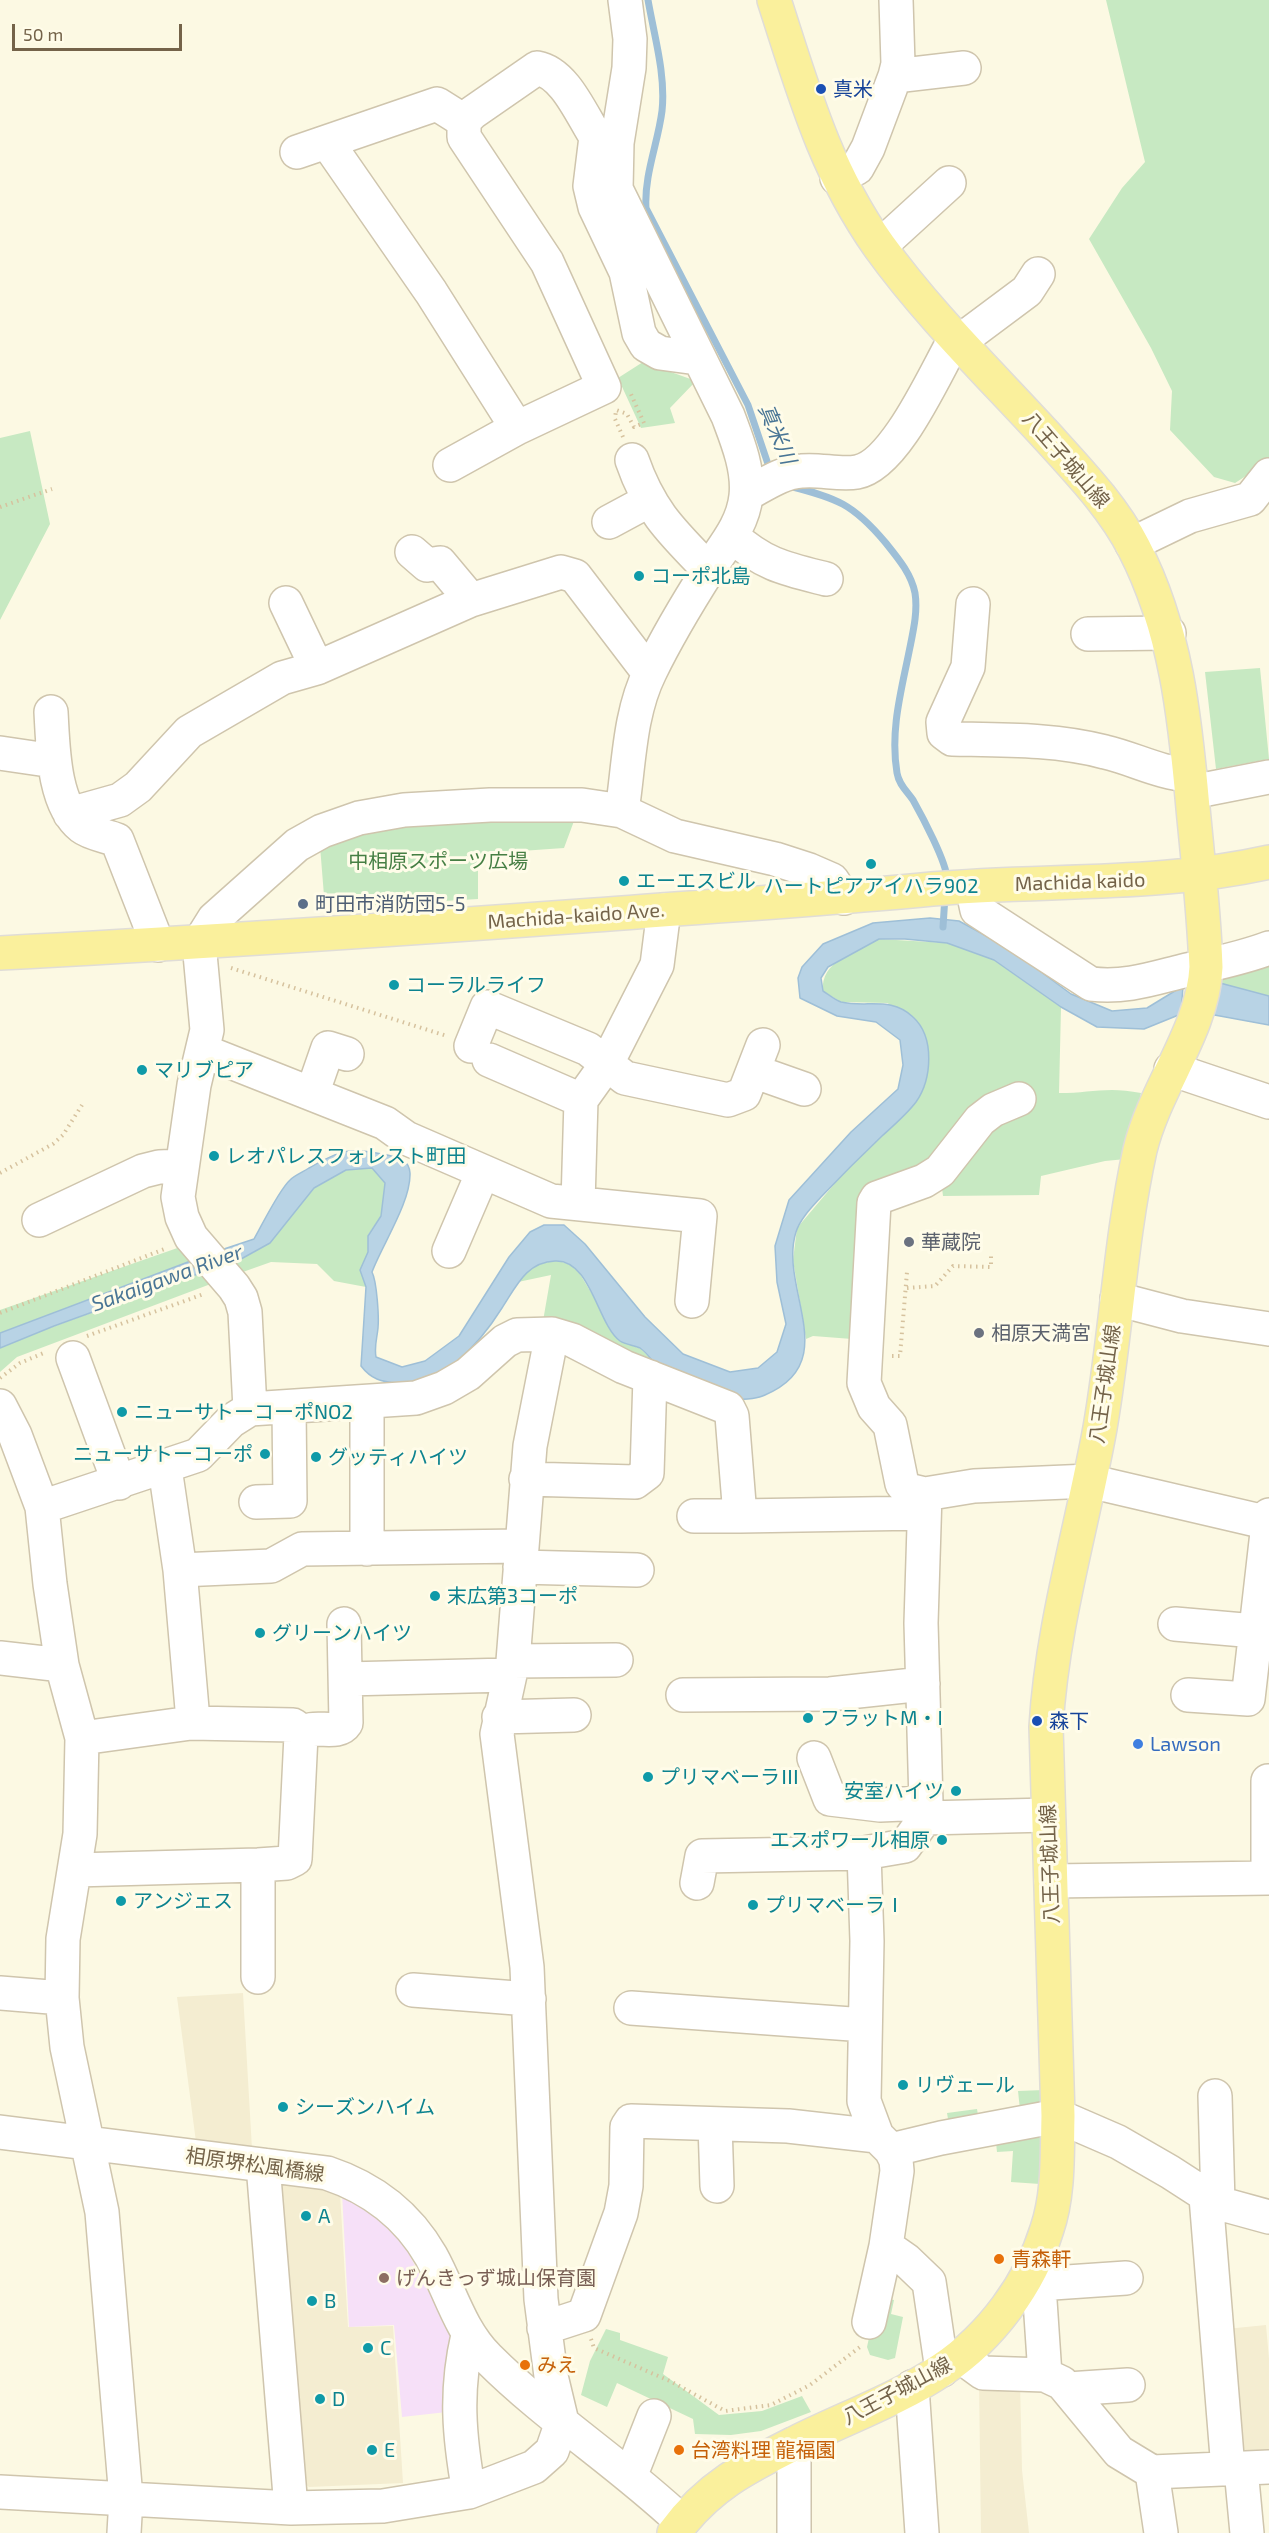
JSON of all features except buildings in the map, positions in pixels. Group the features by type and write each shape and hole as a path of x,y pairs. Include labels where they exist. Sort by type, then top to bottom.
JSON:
{"main road":[{"name":"八王子城山線","path":"678,2528 726,2480 768,2456 912,2387 951,2364 1006,2309 1038,2270 1051,2213 1058,2116 1048,1815 1046,1727 1048,1690 1058,1628 1100,1427 1140,1150 1157,1100 1192,1021 1205,973 1200,875 1179,683 1169,633 1132,544 1103,500 958,339 880,246 837,178 819,139 774,0"},
{"path":"1200,875 1269,862"},
{"name":"Machida kaido","path":"956,888 1160,879 1200,875"},
{"name":"Machida-kaido Ave.","path":"0,953 158,945 200,954 664,910 956,888"}],"street":[{"path":"625,0 630,58 617,142 616,189 739,443 765,484"},
{"path":"837,178 857,168 868,148 895,76 898,64 896,0"},
{"path":"450,465 516,428 621,407 547,262 464,137 464,121 472,113 537,68 549,70 554,75 597,137 590,186 595,207 626,272 639,333 646,345 660,353 697,358"},
{"path":"895,76 964,68"},
{"path":"464,121 436,104 312,147 431,292 516,428"},
{"path":"880,246 949,183"},
{"path":"622,811 633,732 649,673 709,570 732,536 741,517 765,484 856,472 876,464 897,441 958,339 1027,291 1038,274"},
{"path":"632,460 648,501 661,520 709,570"},
{"path":"1132,544 1190,516 1263,490"},
{"path":"609,522 648,501"},
{"path":"732,536 752,555 775,566 826,579"},
{"path":"412,552 427,565 440,563 471,600"},
{"path":"70,814 120,800 138,787 189,732 282,678 318,668 471,600 561,572 575,576 649,673"},
{"path":"286,603 318,668"},
{"path":"973,604 968,667 943,722 944,733 952,739 1038,741 1105,752 1191,783 1269,777"},
{"path":"1088,634 1169,633"},
{"path":"51,712 54,761 70,814 83,828 117,840 158,945"},
{"path":"0,753 54,761"},
{"path":"250,1409 245,1312 241,1298 193,1240 182,1217 178,1197 194,1085 207,1025 200,954 214,919 297,845 322,831 359,818 404,810 490,805 582,805 622,811 675,836 775,859 809,870 832,880 844,898"},
{"path":"956,888 977,910 1091,984 1112,987 1205,973 1269,948"},
{"path":"578,1203 581,1100 606,1065 657,965 664,910"},
{"path":"581,1100 480,1053 478,1003 588,1049 625,1078 728,1100 744,1094 758,1058 804,1089"},
{"path":"312,1094 328,1048 347,1054"},
{"path":"203,1051 385,1122 406,1138 551,1201 700,1216 692,1301"},
{"path":"1171,1069 1269,1102"},
{"path":"924,1504 900,1480 895,1437 890,1425 874,1407 864,1383 874,1203 877,1198 924,1180 940,1171 980,1120 993,1110 1019,1099"},
{"path":"39,1220 143,1171 159,1167 182,1166"},
{"path":"449,1251 483,1172"},
{"path":"1117,1299 1182,1316 1269,1329"},
{"path":"0,2492 291,2508 383,2506 469,2492 544,2460 552,2451 562,2422 551,2376 544,2328 529,1999 496,1734 511,1668 526,1479 542,1376 552,1334"},
{"path":"42,1507 165,1468 198,1455 231,1421 250,1409 416,1398 444,1388 468,1374 497,1348 518,1335 552,1334 573,1340 650,1377 728,1408 731,1412 740,1516"},
{"path":"69,1348 119,1483"},
{"path":"526,1479 635,1482 644,1477 647,1473 650,1377"},
{"path":"367,1402 367,1549"},
{"path":"0,1406 15,1435 42,1507 62,1665 82,1738 82,1802 75,1870 63,1940 62,1998 67,2047 102,2212 126,2498 124,2533"},
{"path":"256,1502 290,1501 289,1407"},
{"path":"165,1468 180,1570 192,1709 191,1723"},
{"path":"694,1516 740,1516 924,1504 974,1486 1089,1481 1269,1520 1248,1699 1188,1695"},
{"path":"697,1883 702,1856 864,1853 905,1846 926,1811 921,1623 924,1504"},
{"path":"180,1570 271,1566 302,1549 367,1549 520,1557 637,1570"},
{"path":"82,1738 191,1723 293,1725 303,1732 344,1727 346,1679 344,1624"},
{"path":"1175,1624 1255,1631"},
{"path":"0,1658 62,1665"},
{"path":"346,1679 616,1660"},
{"path":"683,1695 830,1694 923,1684"},
{"path":"499,1717 574,1715"},
{"path":"75,1870 258,1865 287,1863 295,1859 299,1740 303,1732"},
{"path":"814,1758 830,1799 926,1811 1048,1815"},
{"path":"1051,1881 1268,1878 1268,1780"},
{"path":"864,1853 867,1941 864,2101 884,2143 896,2160 897,2171 886,2246 869,2322"},
{"path":"258,1865 258,1977"},
{"path":"413,1990 529,1999"},
{"path":"0,1993 62,1998"},
{"path":"631,2008 865,2025"},
{"path":"1215,2096 1212,2200 1246,2468 1247,2533"},
{"path":"544,2328 584,2315 621,2213 626,2186 628,2123 634,2120 788,2126 884,2143 941,2138 1058,2116 1135,2152 1212,2200 1269,2217"},
{"path":"715,2124 717,2186"},
{"name":"相原堺松風橋線","path":"0,2132 327,2173 374,2193 392,2207 430,2255 468,2335 506,2376 630,2476 678,2528"},
{"path":"263,2165 291,2508"},
{"path":"886,2246 906,2260 929,2282 951,2364 983,2373 1057,2382 1128,2385"},
{"path":"1126,2278 1038,2270 1057,2382 1119,2452 1152,2472 1246,2468"},
{"path":"468,2335 460,2372 458,2397 469,2492"},
{"path":"912,2387 922,2533"},
{"path":"630,2476 654,2415"},
{"path":"794,2444 794,2533"},
{"path":"1152,2472 1161,2533"}],"path":[{"path":"0,507 52,489"},
{"path":"200,954 224,966 424,1027 480,1053"},
{"path":"0,1173 53,1144 63,1135 82,1105"},
{"path":"0,1313 193,1240"},
{"path":"908,1288 934,1286 953,1266 990,1267 992,1253"},
{"path":"864,1355 900,1356 908,1272"},
{"path":"0,1378 20,1363 69,1348 232,1285"},
{"path":"584,2315 594,2348 672,2382 725,2411 771,2405 810,2385 863,2344 869,2322"}],"shaded area":[{"path":"243,1993 252,2149 196,2142 177,1997"},
{"path":"284,2181 340,2193 348,2327 393,2326 403,2483 309,2487 297,2477 274,2189"},
{"name":"げんきっず城山保育園","path":"342,2193 397,2231 451,2335 447,2412 402,2417 394,2325 349,2327"},
{"path":"1266,2325 1269,2359 1269,2459 1244,2463 1226,2329"},
{"path":"979,2380 1020,2383 1022,2470 1029,2533 981,2533"}],"green space":[{"path":"1106,0 1269,0 1269,461 1235,483 1214,477 1170,430 1172,391 1151,348 1089,239 1122,188 1145,162"},
{"path":"643,362 696,381 670,408 675,423 641,428 618,378"},
{"path":"30,431 50,524 0,620 0,438"},
{"path":"1260,668 1269,759 1216,769 1205,672"},
{"name":"中相原スポーツ広場","path":"464,819 574,821 564,848 478,854 478,899 325,908 320,846 364,831"},
{"path":"879,939 947,943 994,960 1061,1007 1059,1093 1109,1090 1141,1093 1126,1159 1105,1161 1041,1176 1039,1195 943,1196 941,1180 887,1194 865,1340 813,1336 806,1339 793,1260 797,1228 847,1169 917,1101 924,1081 888,1003 841,1002 823,991 827,972 833,965 850,953"},
{"path":"1269,956 1269,996 1220,983 1229,969"},
{"path":"372,1168 385,1183 381,1216 368,1235 368,1252 360,1270 366,1287 334,1281 317,1264 271,1262 240,1273 232,1264 270,1243 313,1188 346,1170"},
{"path":"186,1245 196,1259 0,1333 0,1310"},
{"path":"556,1260 571,1265 580,1274 620,1341 641,1349 663,1371 543,1321 551,1275 518,1282 533,1266"},
{"path":"206,1271 216,1282 17,1357 0,1372 0,1348 3,1345"},
{"path":"1044,2090 1044,2114 1021,2119 1018,2091"},
{"path":"977,2109 980,2127 950,2131 947,2113"},
{"path":"1043,2126 1040,2184 1011,2182 1013,2151 997,2152 995,2133"},
{"path":"878,2297 894,2300 891,2314 903,2317 895,2358 888,2360 870,2355 867,2347"},
{"path":"606,2329 620,2333 620,2340 668,2357 663,2374 719,2415 762,2411 802,2396 811,2412 761,2431 731,2435 695,2434 693,2419 617,2383 607,2407 581,2395 590,2361"}],"water":[{"path":"930,918 959,921 1010,949 1071,994 1112,1011 1147,1008 1183,986 1181,1014 1144,1029 1097,1027 1061,1007 994,960 947,943 879,939 828,967 821,978 823,991 836,1000 851,1004 887,1005 905,1011 913,1017 925,1035 929,1058 928,1070 916,1102 821,1197 798,1227 793,1254 805,1344 801,1363 788,1381 765,1395 739,1399 663,1371 640,1348 620,1341 612,1333 577,1270 567,1263 555,1261 545,1262 529,1271 517,1284 483,1335 459,1360 445,1370 414,1382 392,1383 373,1377 361,1366 366,1287 360,1270 368,1252 368,1236 381,1216 385,1183 372,1168 346,1170 314,1188 270,1243 232,1264 221,1250 254,1239 281,1191 290,1180 299,1174 346,1151 387,1155 405,1162 410,1173 406,1197 372,1272 378,1308 376,1357 402,1367 425,1361 459,1336 509,1257 530,1232 544,1225 564,1225 585,1244 645,1317 683,1354 730,1372 758,1368 777,1352 786,1324 777,1282 775,1246 789,1200 851,1132 898,1089 903,1065 900,1040 876,1022 837,1016 800,998 798,978 802,967 823,944 873,923"},
{"path":"1220,983 1269,996 1269,1025 1209,1014"},
{"name":"Sakaigawa River","path":"196,1259 206,1271 0,1348 0,1333"}],"waterway":[{"name":"真米川","path":"648,0 661,69 663,97 660,123 647,183 646,208 748,405 770,470"},
{"name":"真米川","path":"789,486 820,494 853,511 885,542 910,579 916,600 915,615 900,697 895,757 898,777 913,800 933,840 943,862 947,879"},
{"name":"真米川","path":"943,927 945,896"}],"place":[{"name":"真米","path":"821,89"},
{"name":"コーポ北島","path":"639,576"},
{"name":"ハートピアアイハラ902","path":"871,864"},
{"name":"エーエスビル","path":"624,881"},
{"name":"町田市消防団5-5","path":"303,904"},
{"name":"コーラルライフ","path":"394,985"},
{"name":"マリブピア","path":"142,1070"},
{"name":"レオパレスフォレスト町田","path":"214,1156"},
{"name":"華蔵院","path":"909,1242"},
{"name":"相原天満宮","path":"979,1333"},
{"name":"ニューサトーコーポNO2","path":"122,1412"},
{"name":"ニューサトーコーポ","path":"265,1454"},
{"name":"グッティハイツ","path":"316,1457"},
{"name":"末広第3コーポ","path":"435,1596"},
{"name":"グリーンハイツ","path":"260,1633"},
{"name":"フラットM・I","path":"808,1718"},
{"name":"森下","path":"1037,1721"},
{"name":"Lawson","path":"1138,1744"},
{"name":"プリマベーラⅢ","path":"648,1777"},
{"name":"安室ハイツ","path":"956,1791"},
{"name":"エスポワール相原","path":"942,1840"},
{"name":"アンジェス","path":"121,1901"},
{"name":"プリマベーラⅠ","path":"753,1905"},
{"name":"リヴェール","path":"903,2085"},
{"name":"シーズンハイム","path":"283,2107"},
{"name":"A","path":"306,2216"},
{"name":"青森軒","path":"999,2259"},
{"name":"げんきっず城山保育園","path":"384,2278"},
{"name":"B","path":"312,2301"},
{"name":"C","path":"368,2348"},
{"name":"みえ","path":"525,2365"},
{"name":"D","path":"320,2399"},
{"name":"E","path":"372,2450"},
{"name":"台湾料理 龍福園","path":"679,2450"}]}
